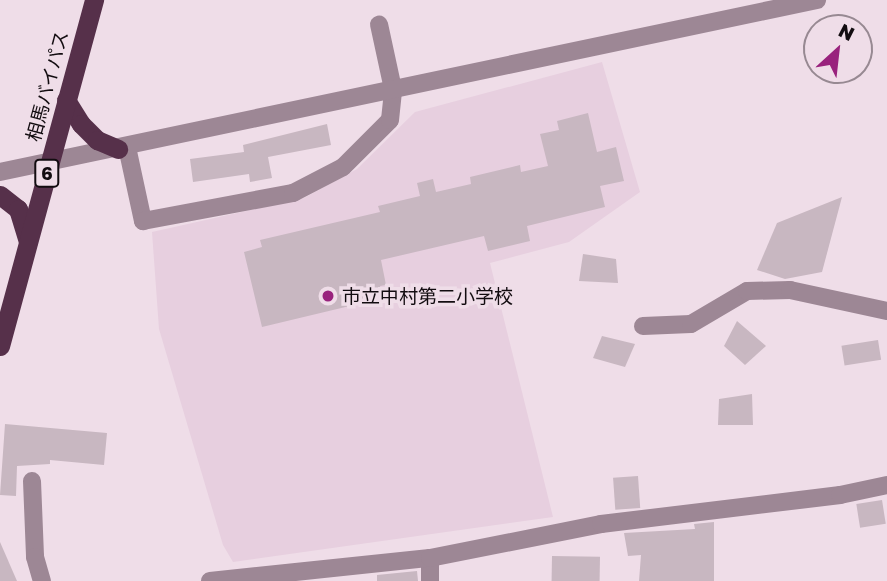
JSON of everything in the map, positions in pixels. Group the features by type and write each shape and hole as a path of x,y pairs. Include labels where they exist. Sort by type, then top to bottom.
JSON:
{"highway":[{"name":"相馬バイパス","path":"0,346 94,0"},
{"path":"66,100 81,124 97,139 123,148"},
{"path":"0,195 18,209 28,242"}],"street":[{"path":"0,172 817,0"},
{"path":"123,148 143,221 293,193 344,167 390,120 393,89 379,24"},
{"path":"643,326 691,324 747,291 790,290 887,311"},
{"path":"32,481 35,557 42,581"},
{"path":"210,581 430,558 601,524 840,495 887,485"},
{"path":"430,558 430,581"}],"shaded area":[{"name":"市立中村第二小学校","path":"602,62 640,192 569,242 490,263 553,517 233,562 223,545 159,329 152,232 304,198 357,169 415,112"}],"building":[{"path":"588,113 597,152 616,147 624,181 600,186 605,207 527,226 530,241 488,251 484,236 381,260 386,285 380,286 383,298 262,327 244,252 262,247 260,240 380,212 378,206 420,196 417,183 433,179 436,192 471,184 470,177 520,165 521,172 548,166 540,134 559,130 557,121"},
{"path":"327,124 331,145 268,157 272,178 250,182 249,174 193,182 190,159 244,152 243,145"},
{"path":"842,197 822,272 785,279 757,270 777,223"},
{"path":"583,254 616,259 618,283 579,281"},
{"path":"737,321 766,346 745,365 724,346"},
{"path":"602,336 635,344 625,367 593,358"},
{"path":"878,340 881,360 845,366 841,346"},
{"path":"752,394 753,425 718,425 719,399"},
{"path":"5,424 107,433 104,465 50,460 50,464 17,466 16,496 0,495"},
{"path":"638,476 640,508 615,510 613,478"},
{"path":"882,500 886,524 860,528 856,504"},
{"path":"714,522 714,581 639,581 641,555 628,556 624,533 695,529 694,524"},
{"path":"0,542 17,581 0,581"},
{"path":"552,556 600,557 600,581 552,581"},
{"path":"417,571 418,581 377,581 377,575"}],"place":[{"name":"市立中村第二小学校","path":"328,296"}]}
